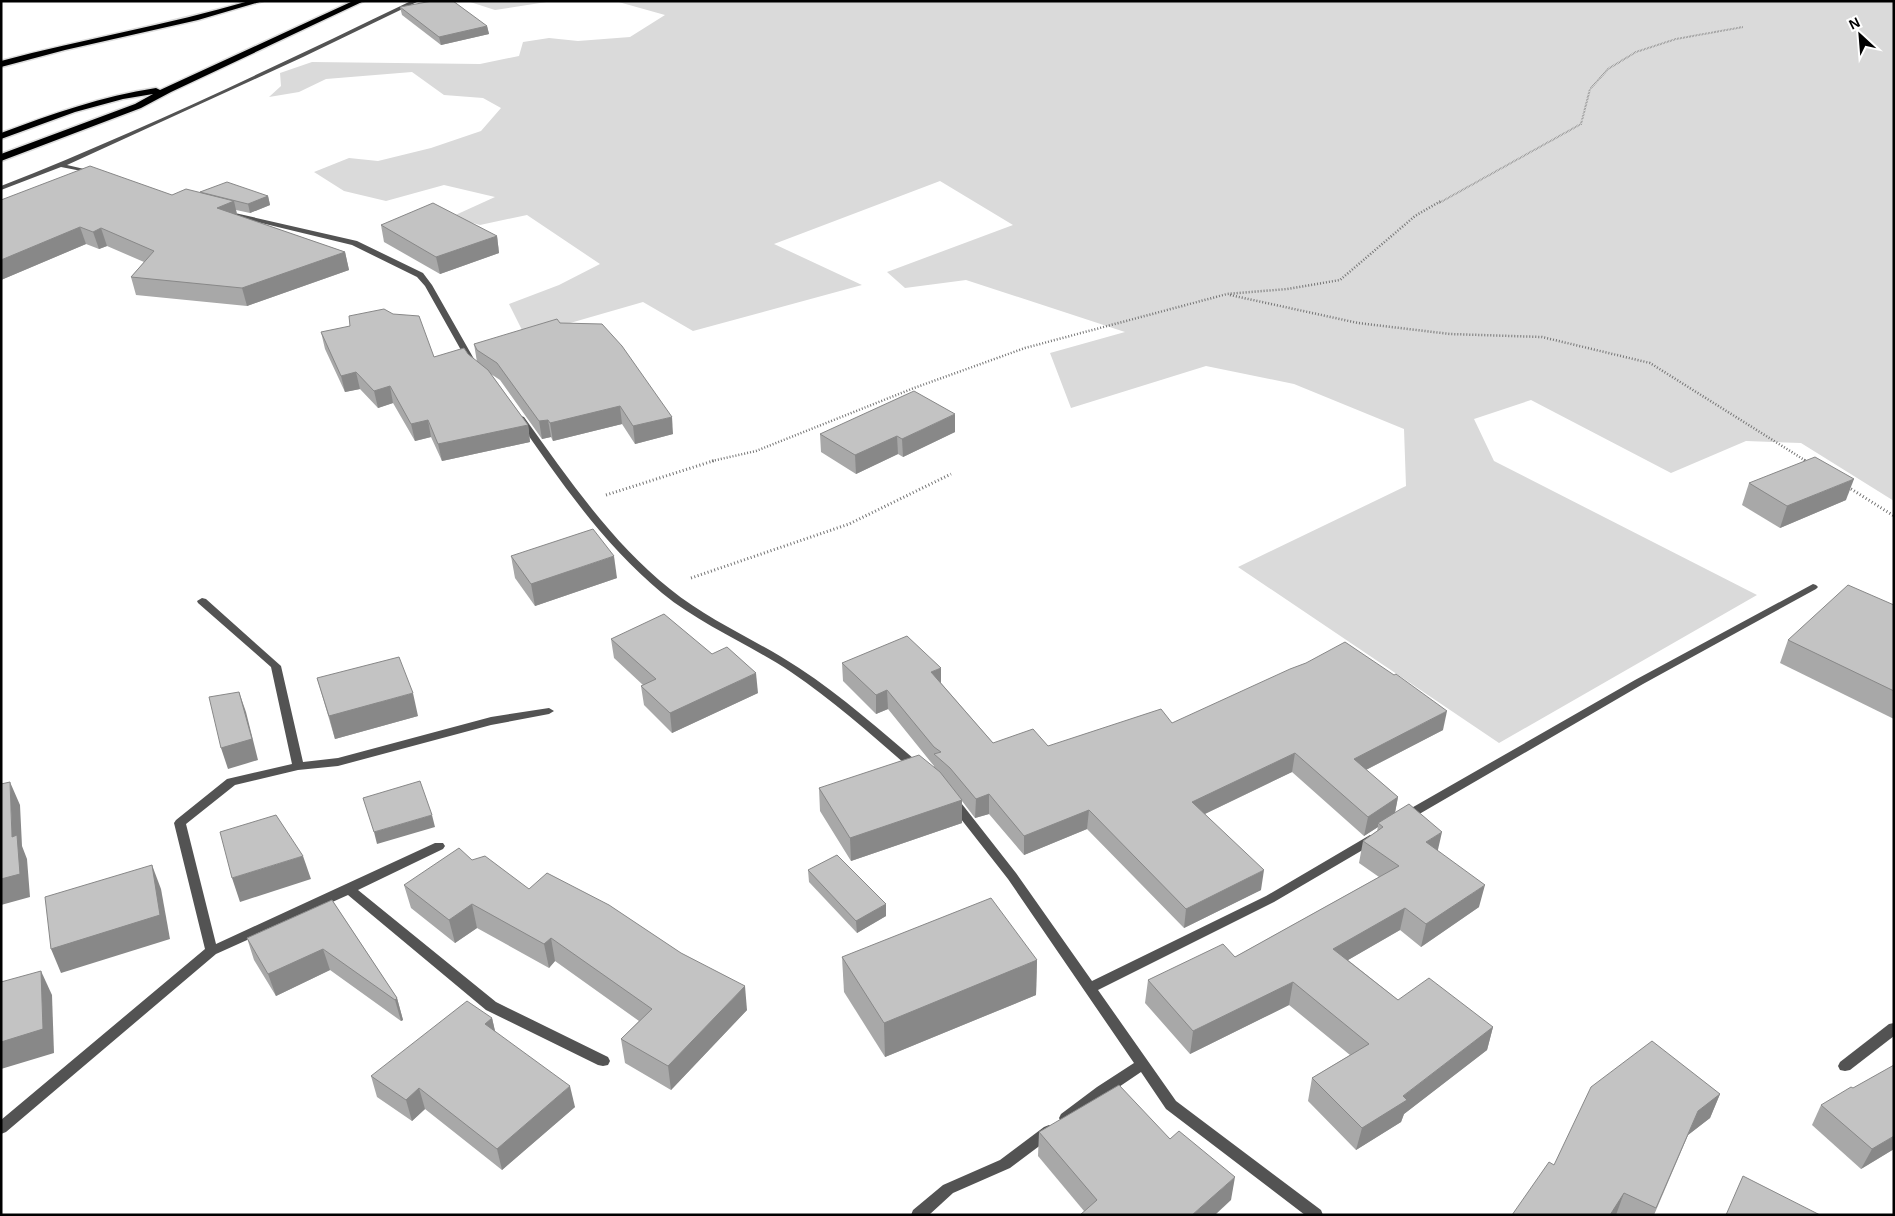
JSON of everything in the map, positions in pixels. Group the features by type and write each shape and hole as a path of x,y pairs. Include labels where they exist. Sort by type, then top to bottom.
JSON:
{"highway":[{"path":"86,41 182,21 258,1"},
{"path":"1,158 138,106 168,90 358,1"},
{"path":"1,64 185,11"},
{"path":"1,73 28,56"},
{"path":"1,136 72,110 122,96 168,90"}],"street":[{"path":"1,188 60,165 301,56 416,1"},
{"path":"60,165 101,175"},
{"path":"215,210 354,243 420,275 428,285 476,369"},
{"path":"518,414 582,503 639,567 666,592 705,620 777,658 823,689 922,772"},
{"path":"1090,988 1216,927 1343,858 1425,804 1639,682 1813,588"},
{"path":"202,601 276,666 298,766"},
{"path":"212,951 180,823 232,782 298,766 338,762 491,721 549,711"},
{"path":"945,791 1012,876 1171,1104 1316,1215"},
{"path":"1,1128 212,951 349,890 439,846"},
{"path":"349,890 492,1006 603,1061"},
{"path":"1845,1066 1894,1028"},
{"path":"918,1215 948,1189 1005,1164 1102,1091 1143,1064"}],"path":[{"path":"582,503 729,456 756,451 914,388 1025,348 1227,294 1287,290 1340,280 1415,216 1581,124 1590,89 1608,69 1636,52 1676,39 1743,27"},
{"path":"1227,294 1358,323 1450,334 1542,337 1650,362 1811,464"},
{"path":"666,592 681,582 849,524 951,474"},
{"path":"1844,485 1894,516"}],"shaded area":[{"path":"467,1 553,1 495,10"},
{"path":"615,1 1894,1 1894,501 1801,443 1746,441 1671,473 1531,400 1474,419 1494,461 1757,595 1499,743 1238,567 1406,486 1404,429 1294,384 1206,366 1071,408 1050,353 1125,332 966,280 905,288 887,272 1013,225 940,181 774,244 862,285 693,331 643,302 525,336 509,304 559,285 600,264 527,215 480,225 451,217 495,197 444,185 386,201 344,191 314,172 349,158 378,161 431,148 481,131 501,108 483,98 444,95 412,72 326,79 299,92 269,97 281,86 280,73 312,62 480,64 519,56 523,42 549,38 578,41 630,37 665,15"}],"building":[{"path":"432,1 453,1 487,26 439,37 400,7"},
{"path":"90,166 172,195 186,189 234,201 217,208 345,252 242,288 131,277 154,251 101,228 93,232 80,227 1,260 1,200"},
{"path":"227,182 268,196 248,204 200,192"},
{"path":"433,203 497,236 436,257 381,225"},
{"path":"384,309 393,314 419,316 434,357 464,348 468,354 488,370 528,425 438,444 428,420 411,424 390,386 374,391 356,372 341,376 321,332 350,326 349,316"},
{"path":"557,319 560,323 602,324 622,346 672,417 633,426 620,406 550,423 548,420 539,421 497,363 477,350 474,344"},
{"path":"914,391 955,414 902,439 897,436 855,455 820,434"},
{"path":"1815,457 1854,479 1787,506 1749,483"},
{"path":"593,529 614,556 531,584 511,556"},
{"path":"1848,585 1894,605 1894,691 1788,640"},
{"path":"664,614 712,654 727,647 756,673 670,713 641,686 656,679 611,639"},
{"path":"907,636 941,668 931,672 993,743 1033,729 1048,746 1161,709 1172,723 1306,663 1345,642 1394,675 1396,674 1447,711 1354,759 1398,797 1368,817 1295,753 1192,802 1264,870 1186,909 1089,810 1024,836 989,794 976,799 950,768 934,754 941,752 934,747 887,690 876,695 842,663"},
{"path":"399,657 413,693 329,716 317,678"},
{"path":"239,692 252,739 221,748 209,697"},
{"path":"919,755 940,772 962,800 850,838 819,788"},
{"path":"420,781 432,815 374,832 363,798"},
{"path":"10,782 12,837 17,835 20,874 1,879 1,784"},
{"path":"1409,804 1442,832 1426,842 1485,885 1426,924 1405,908 1333,949 1398,1000 1429,978 1493,1027 1403,1096 1407,1100 1362,1128 1312,1078 1369,1044 1293,982 1193,1031 1148,980 1223,944 1235,957 1399,866 1363,841 1383,827 1378,823"},
{"path":"276,815 303,856 232,878 220,832"},
{"path":"459,848 472,860 485,856 529,889 547,873 609,905 681,953 745,986 668,1066 621,1039 652,1009 551,938 544,944 472,904 449,920 404,885"},
{"path":"837,855 886,904 856,921 808,870"},
{"path":"152,865 160,915 51,949 45,897"},
{"path":"991,898 1037,960 884,1023 842,957"},
{"path":"332,900 397,998 395,1000 323,949 268,974 247,938"},
{"path":"41,971 43,1029 1,1042 1,982"},
{"path":"467,1001 492,1018 485,1024 570,1086 497,1149 419,1088 406,1100 371,1076"},
{"path":"1652,1041 1720,1094 1698,1111 1656,1208 1624,1193 1610,1215 1512,1215 1549,1162 1554,1165 1591,1087"},
{"path":"1894,1065 1894,1136 1872,1149 1821,1105"},
{"path":"1119,1085 1170,1139 1179,1131 1235,1177 1192,1215 1080,1215 1097,1200 1039,1132"},
{"path":"1743,1176 1820,1215 1726,1215"}]}
